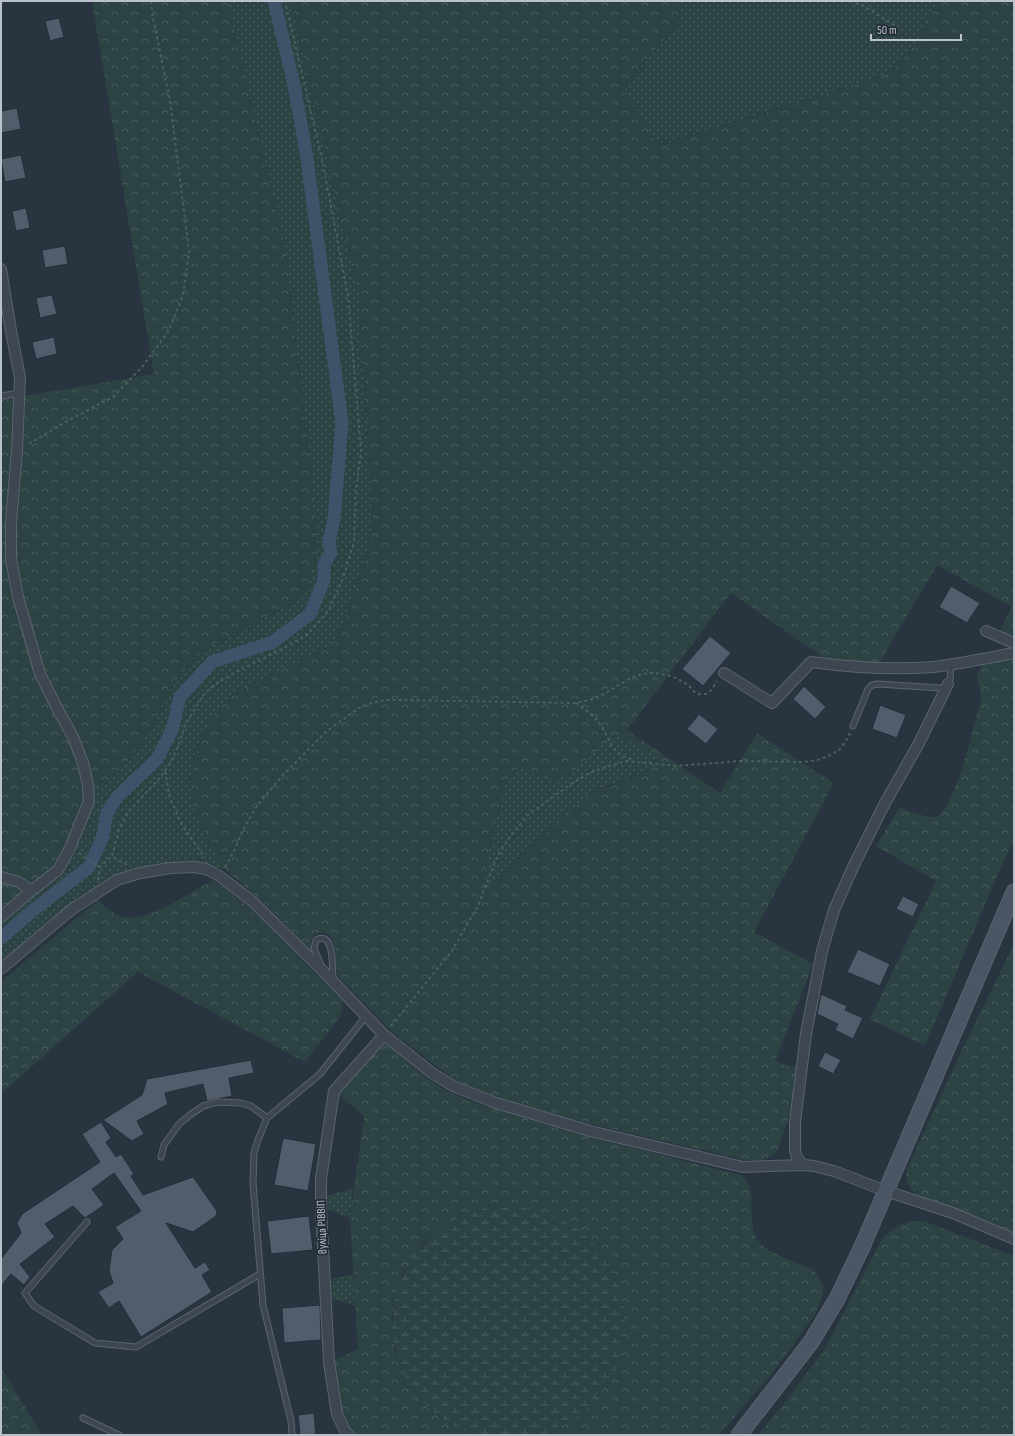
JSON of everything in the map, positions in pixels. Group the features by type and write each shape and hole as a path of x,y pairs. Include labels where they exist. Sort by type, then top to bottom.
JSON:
{"street":[{"path":"1,269 20,378 17,450 11,523 11,560 18,597 40,674 73,737 83,763 88,785 89,801 70,848 58,870 1,916"},
{"path":"986,630 1014,643"},
{"path":"724,673 772,703 811,662 834,665 933,667 1014,653"},
{"path":"803,1165 797,1158 795,1150 795,1122 806,1034 822,951 834,910 858,858 918,745 948,684"},
{"path":"1,969 71,910 117,880 140,873 170,868 194,867 206,869 218,875 252,901 324,972 384,1035 432,1073 453,1086 496,1104 590,1131 743,1167 803,1165 834,1171 886,1191 953,1213 1014,1239"},
{"path":"1,877 19,882 31,891"},
{"path":"743,1433 815,1336 847,1279 1014,892"},
{"name":"вуліца РІВВіП","path":"349,1435 337,1414 329,1362 321,1209 321,1180 334,1091 384,1035"}],"lane":[{"path":"1,396 20,393"},
{"path":"853,726 866,694 872,686 878,684 941,688 948,684 950,679 951,664"},
{"path":"324,972 314,946 316,940 322,938 326,939 330,944 333,982"},
{"path":"292,1435 291,1421 263,1305 252,1169 254,1153 267,1118 320,1074 366,1016"},
{"path":"161,1157 164,1145 179,1124 203,1106 218,1102 241,1103 251,1106 267,1118"},
{"path":"87,1222 25,1293 34,1306 95,1343 136,1347 260,1274"},
{"path":"83,1418 119,1435"}],"path":[{"path":"17,450 113,397 142,367 168,332 183,296 189,251 170,101 153,18 151,1"},
{"path":"96,893 100,867 112,856 119,829 129,811 157,782 170,764 186,723 204,694 216,684 234,673 282,649 307,634 319,622 329,610 343,578 354,542 356,490 361,451 348,296 323,164 285,1"},
{"path":"850,1 864,6 896,28"},
{"path":"164,771 170,798 182,825 199,851 218,875 228,864 241,834 256,807 282,776 327,731 359,708 385,700 575,703 600,696 627,679 640,674 652,673 665,674 676,678 702,695 708,693 724,673"},
{"path":"575,703 597,719 610,744 620,753 631,760 642,762"},
{"path":"384,1035 451,952 478,906 499,853 519,825 529,814 543,803 589,773 626,761 677,766 739,761 804,762 817,760 829,756 840,749 853,726"},
{"path":"77,852 100,867"},
{"path":"112,856 140,873"}],"green space":[{"path":"92,1 227,1 285,246 313,492 318,560 308,586 294,603 198,653 170,689 150,732 122,769 89,801 58,870 31,889 1,876 1,400 154,374"},
{"path":"227,1 291,1 359,295 373,520 365,561 347,613 336,638 328,647 242,689 222,704 202,737 195,755 192,770 190,784 192,803 209,844 224,869 195,863 116,876 94,888 68,907 1,961 1,919 93,797 122,769 150,732 170,689 198,653 294,603 313,492 285,246"},
{"path":"291,1 677,1 679,13 677,25 627,82 625,88 626,93 652,136 661,142 671,142 879,77 895,67 917,41 938,1 1014,1 1014,638 1000,631 1012,607 937,565 877,667 834,665 731,593 627,730 720,793 757,733 834,783 754,932 813,964 776,1059 785,1065 806,1067 778,1149 767,1158 759,1160 745,1160 591,1124 497,1099 453,1079 392,1032 338,976 334,944 330,936 325,932 315,934 311,943 312,953 268,906 224,869 209,844 192,803 190,784 195,755 209,722 222,704 242,689 328,647 336,638 347,613 365,561 373,520 359,295","holes":["614,735 623,738 651,753 656,760 654,768 591,793 496,880 491,884 486,884 483,881 483,876 506,782 512,774 517,770 523,769 543,778 551,780 559,779 578,767"]},
{"path":"677,1 938,1 917,41 895,67 884,74 876,78 670,142 662,142 658,141 652,136 626,93 625,88 627,83 677,25 679,13"},
{"path":"1014,658 1014,839 925,1046 870,1019 936,881 876,846 900,807 922,816 931,817 935,817 942,811 950,800 963,766 980,704 981,696 977,675 983,664"},
{"path":"614,735 651,753 656,760 654,768 599,789 583,799 496,880 491,884 486,884 483,881 483,876 506,782 510,775 518,769 523,769 528,770 544,779"},
{"path":"1,878 30,891 1,915"},
{"path":"213,880 247,906 342,1000 343,1007 340,1017 305,1062 138,972 1,1094 1,982 98,900 106,908 116,914 134,918 157,911 170,905"},
{"path":"1014,944 1014,1233 922,1198 910,1187 907,1180 906,1171 962,1050"},
{"path":"382,1041 425,1077 447,1091 473,1102 577,1134 741,1175 747,1181 750,1189 753,1226 755,1235 760,1243 770,1251 812,1269 817,1274 823,1286 823,1294 815,1315 773,1372 719,1435 540,1435 546,1434 496,1207 458,1218 425,1241 402,1274 392,1313 395,1352 439,1417 476,1435 351,1435 342,1421 332,1361 358,1349 350,1218 364,1116 337,1093"},
{"path":"353,1189 350,1218 325,1208 325,1196"},
{"path":"509,1207 532,1209 553,1216 564,1221 591,1241 611,1268 616,1279 623,1300 625,1323 623,1346 616,1367 611,1378 591,1405 564,1425 553,1430 532,1437 509,1439 486,1437 465,1430 454,1425 427,1405 407,1378 402,1367 395,1346 393,1323 395,1300 402,1279 407,1268 427,1241 454,1221 465,1216 486,1209"},
{"path":"912,1221 924,1221 1014,1256 1014,1435 758,1435 779,1410 824,1350 882,1239 896,1227"},
{"path":"353,1274 355,1306 329,1297 328,1280"},
{"path":"1,1368 42,1435 1,1435"}],"building":[{"path":"59,18 64,37 50,41 45,21"},
{"path":"17,108 21,129 1,133 1,111"},
{"path":"21,155 26,178 5,182 1,159"},
{"path":"26,208 30,228 16,231 12,211"},
{"path":"65,246 68,264 45,268 42,250"},
{"path":"52,295 57,314 40,318 36,298"},
{"path":"54,337 57,354 36,359 32,342"},
{"path":"951,586 980,603 967,623 939,607"},
{"path":"710,636 731,653 703,686 682,669"},
{"path":"804,686 826,707 815,719 793,699"},
{"path":"880,705 906,715 897,738 872,729"},
{"path":"699,714 718,729 706,744 687,729"},
{"path":"903,896 919,904 913,917 896,909"},
{"path":"858,949 890,964 880,986 847,972"},
{"path":"821,994 847,1006 845,1010 863,1018 853,1039 835,1030 838,1024 817,1014"},
{"path":"825,1052 841,1060 833,1074 818,1066"},
{"path":"251,1060 254,1073 229,1078 232,1096 207,1101 203,1084 165,1093 168,1104 137,1121 144,1134 132,1141 103,1120 142,1095 147,1079"},
{"path":"101,1122 111,1138 106,1142 116,1157 121,1154 134,1174 131,1176 143,1195 193,1177 217,1211 216,1216 193,1232 166,1223 195,1268 205,1262 210,1270 202,1275 212,1292 141,1337 119,1301 109,1308 98,1292 113,1283 109,1270 112,1250 123,1239 115,1227 141,1211 114,1173 92,1189 104,1205 85,1218 73,1206 45,1224 55,1237 20,1264 30,1277 24,1285 11,1274 1,1286 1,1259 21,1233 17,1223 22,1214 100,1162 82,1134"},
{"path":"283,1138 316,1144 308,1191 274,1185"},
{"path":"309,1216 313,1250 271,1254 267,1221"},
{"path":"320,1305 321,1340 284,1343 282,1308"},
{"path":"314,1413 316,1435 300,1435 298,1415"}],"waterway":[{"path":"1,938 36,908 89,867 102,839 107,813 117,797 157,759 172,730 180,697 212,662 273,642 310,614 324,580 324,564 331,553 329,542 334,519 342,423 306,152 294,85 274,1"}]}
